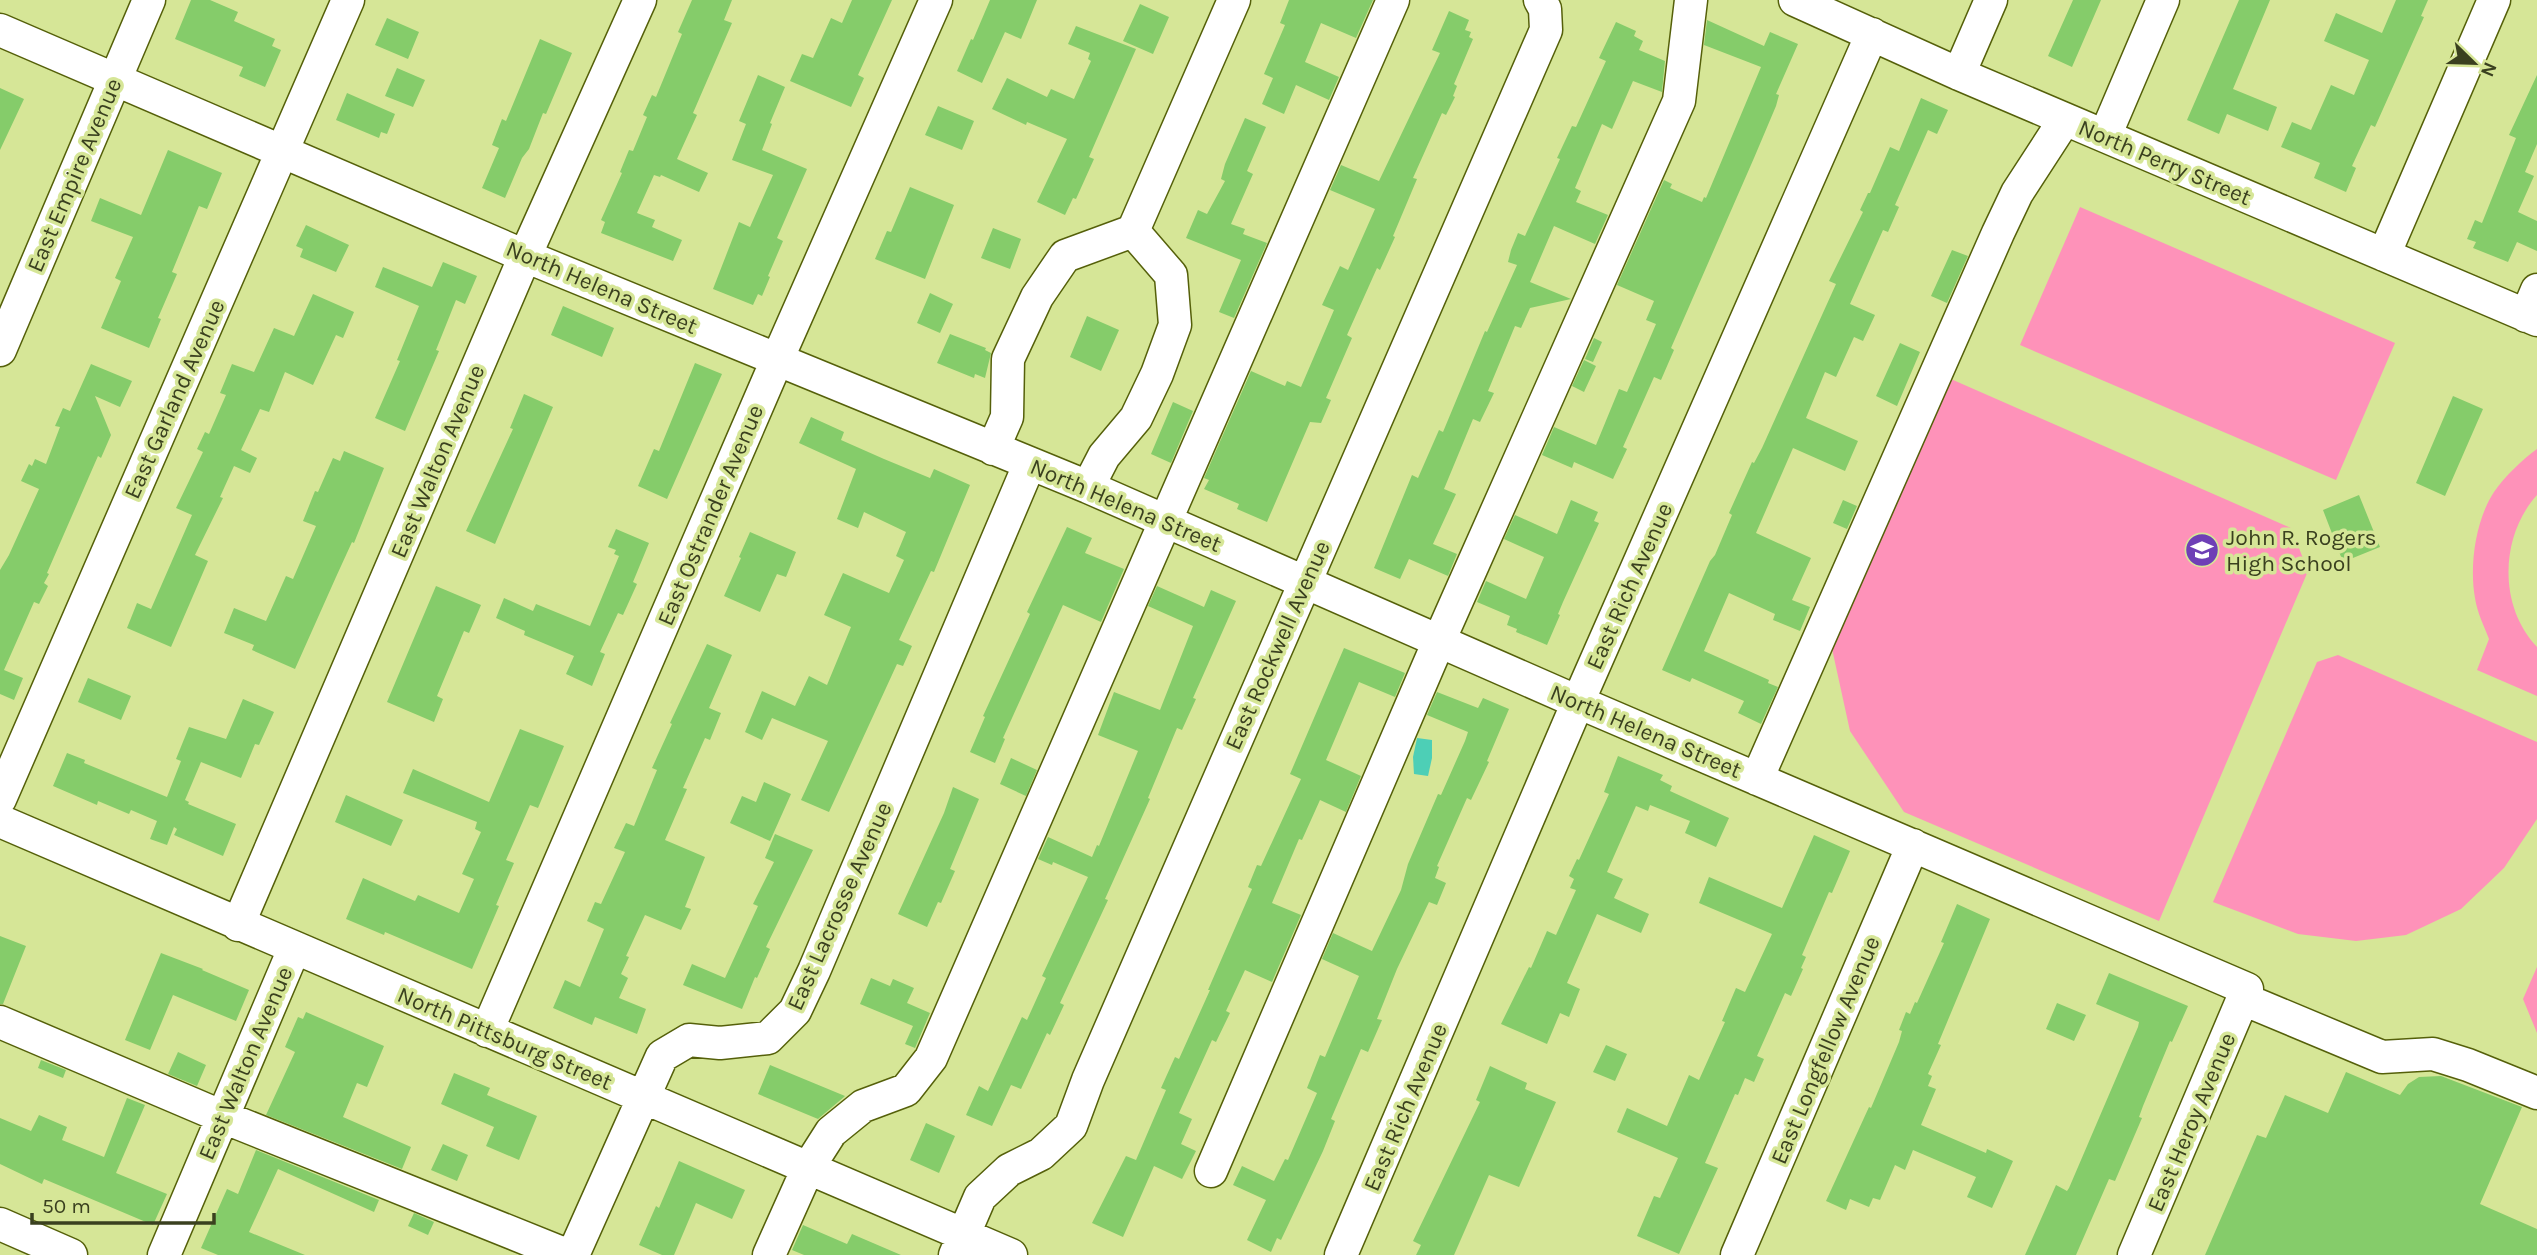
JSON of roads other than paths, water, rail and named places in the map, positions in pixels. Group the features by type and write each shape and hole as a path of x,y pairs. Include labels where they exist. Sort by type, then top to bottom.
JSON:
{"street":[{"name":"East Empire Avenue","path":"0,350 149,0"},
{"name":"East Garland Avenue","path":"0,799 348,0"},
{"name":"East Walton Avenue","path":"238,925 525,256 640,0"},
{"name":"East Ostrander Avenue","path":"487,1031 936,0"},
{"path":"993,449 1007,417 1008,359 1037,297 1065,256 1133,232 1234,0"},
{"path":"769,1255 808,1168 831,1132 863,1106 906,1090 931,1058 1393,0"},
{"name":"East Rockwell Avenue","path":"959,1245 980,1196 1009,1170 1041,1154 1071,1126 1088,1080 1546,30 1545,9 1540,0"},
{"path":"1211,1171 1439,641 1679,101 1691,0"},
{"name":"North Perry Street","path":"1795,0 1827,6 1872,34 1959,74 2384,255 2533,309"},
{"path":"1959,74 1991,0"},
{"path":"2105,136 2163,0"},
{"path":"2384,255 2494,0"},
{"name":"North Helena Street","path":"0,30 525,256 1088,487 1577,702 1913,845 2382,1057 2433,1054 2537,1093"},
{"name":"East Rich Avenue","path":"1341,1255 1577,702 1872,34"},
{"path":"1757,779 1998,233 2017,193 2065,119"},
{"path":"1088,487 1104,456 1136,418 1157,374 1175,326 1171,275 1133,232"},
{"name":"East Lacrosse Avenue","path":"573,1255 662,1056 689,1040 720,1043 768,1038 795,1011 1029,465"},
{"name":"North Pittsburg Street","path":"0,821 808,1168 959,1245 1011,1255"},
{"name":"East Longfellow Avenue","path":"1737,1255 1913,845"},
{"name":"East Walton Avenue","path":"164,1255 294,948"},
{"name":"East Heroy Avenue","path":"2134,1255 2245,994"},
{"path":"0,1022 223,1117 567,1255"},
{"path":"0,1224 71,1255"}],"water":[{"path":"1417,738 1432,740 1428,776 1414,774 1413,757"}],"place":[{"name":"John R. Rogers High School","path":"2202,550"}]}
